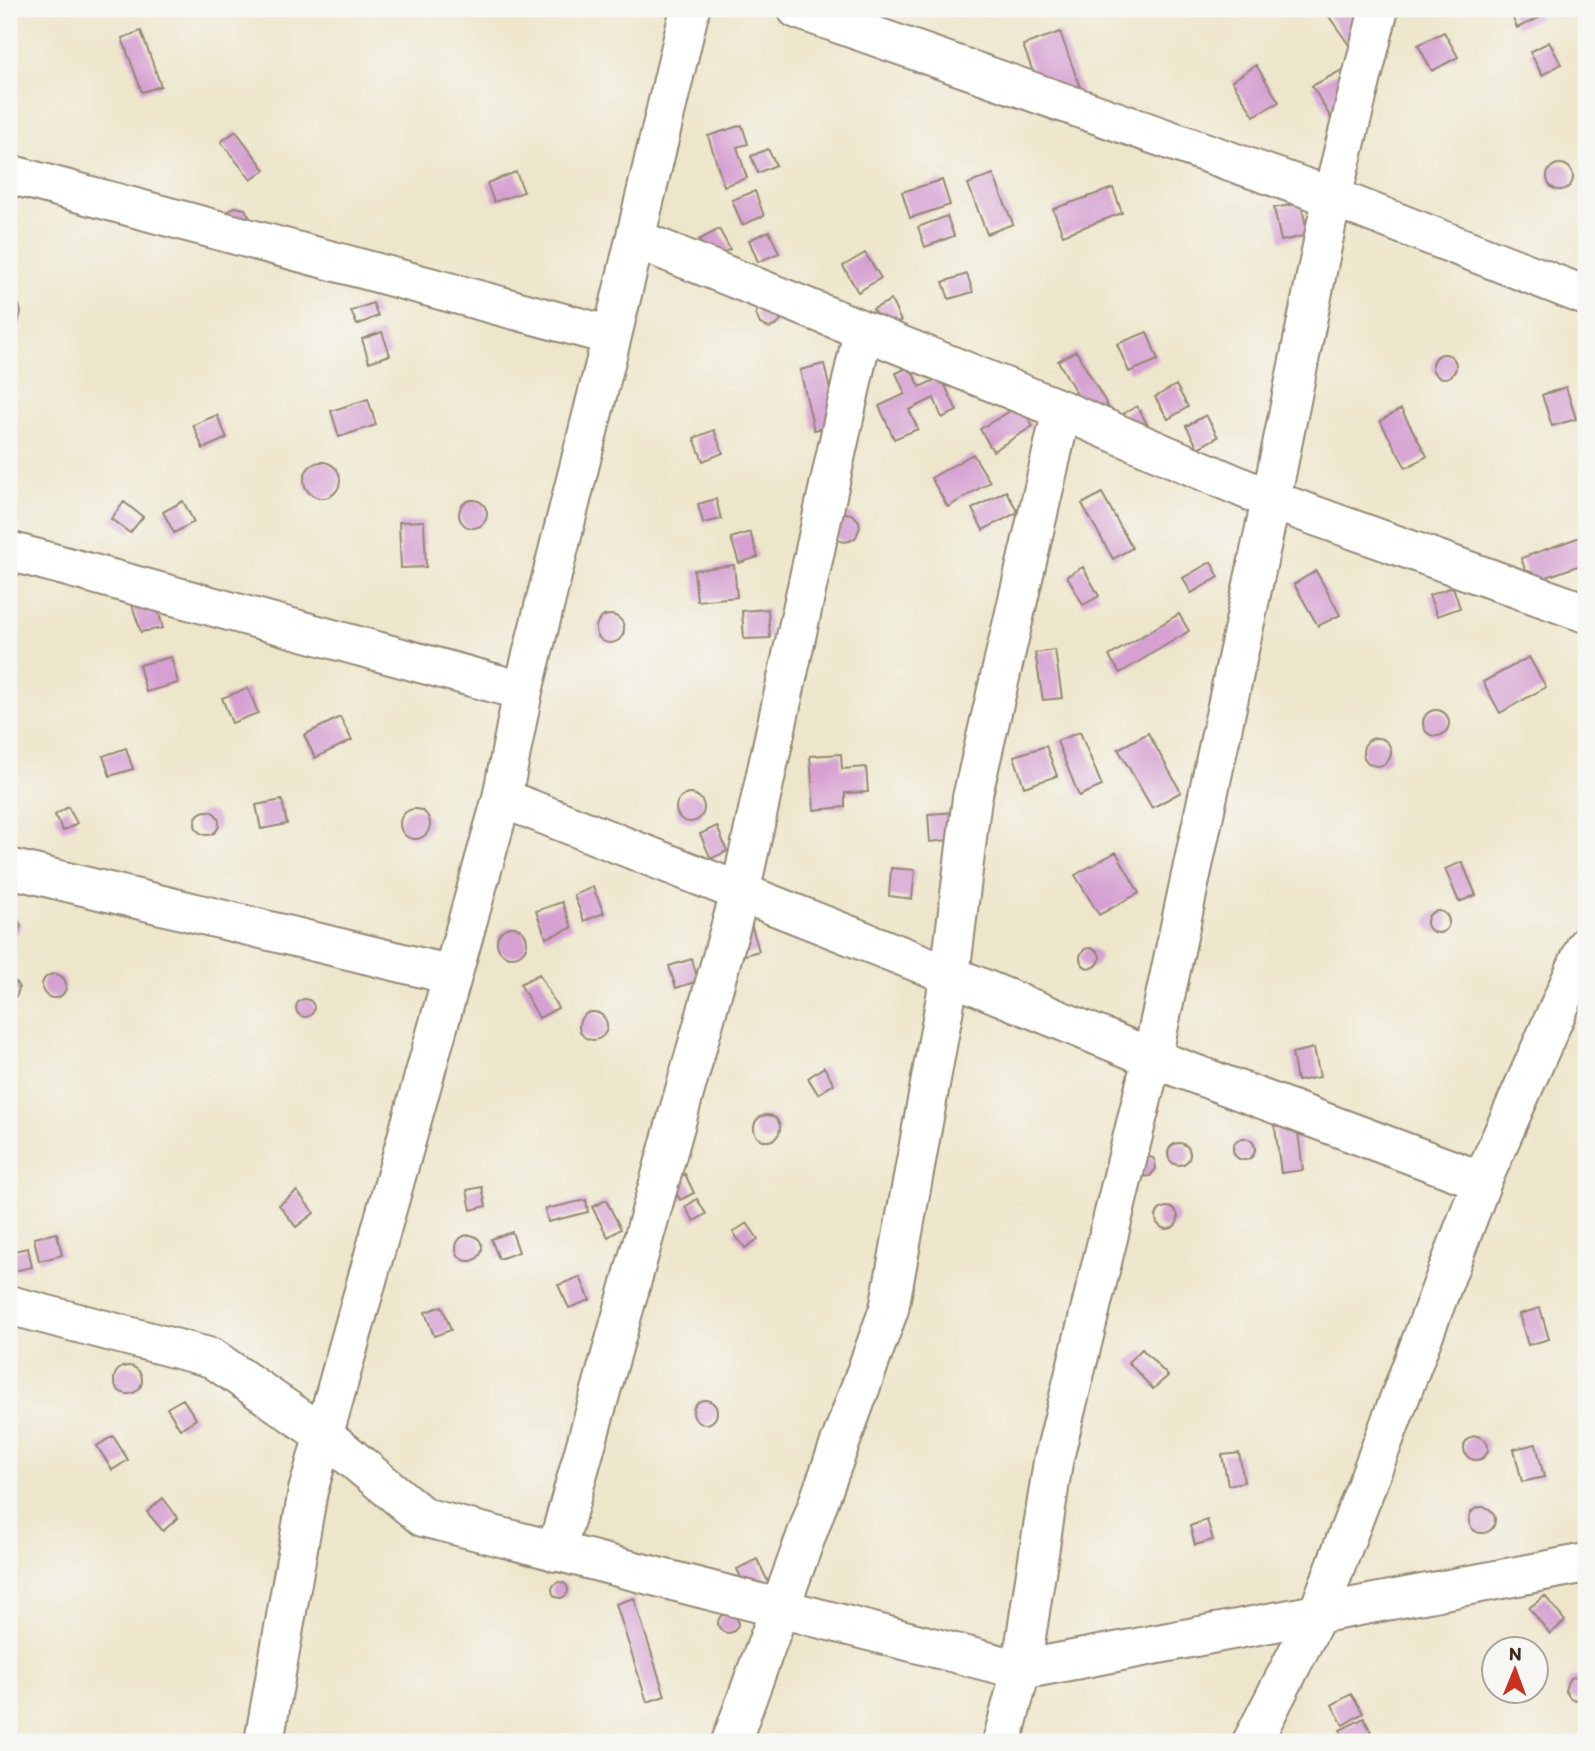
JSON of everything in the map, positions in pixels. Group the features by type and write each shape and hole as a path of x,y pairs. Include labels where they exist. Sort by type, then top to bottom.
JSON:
{"street":[{"path":"264,1742 308,1491 502,798 523,691 636,239 690,9"},
{"path":"797,9 1332,197 1586,296"},
{"path":"1002,1742 1021,1670 1053,1462 1152,1058 1271,500 1332,197 1379,9"},
{"path":"9,174 612,335"},
{"path":"636,239 1062,410 1271,500 1586,613"},
{"path":"556,1552 740,893 863,331"},
{"path":"731,1742 889,1309 950,975 972,798 1062,410"},
{"path":"9,551 523,691"},
{"path":"502,798 1152,1058 1482,1181"},
{"path":"9,868 452,975"},
{"path":"1252,1742 1318,1613 1482,1181 1584,959"},
{"path":"9,1306 212,1357 324,1435 423,1517 1021,1670 1586,1563"}],"building":[{"path":"1337,9 1352,9 1368,32 1349,45 1328,15"},
{"path":"1509,9 1535,9 1539,18 1517,28"},
{"path":"141,31 161,86 142,92 122,38"},
{"path":"1060,32 1087,106 1051,120 1023,45"},
{"path":"1444,32 1458,57 1432,71 1418,45"},
{"path":"1549,42 1561,64 1542,75 1530,52"},
{"path":"1256,65 1279,102 1254,116 1232,81"},
{"path":"1342,70 1362,103 1332,120 1312,86"},
{"path":"742,125 748,144 737,147 747,178 724,186 708,136"},
{"path":"236,131 265,170 251,180 221,142"},
{"path":"768,149 776,165 758,173 751,156"},
{"path":"1560,164 1569,168 1573,177 1569,186 1560,190 1551,186 1547,177 1551,168"},
{"path":"516,172 524,192 494,202 487,183"},
{"path":"993,174 1013,224 987,234 968,184"},
{"path":"942,180 950,205 910,218 902,192"},
{"path":"1113,188 1122,213 1063,235 1053,209"},
{"path":"755,191 764,216 742,225 732,200"},
{"path":"1301,203 1308,235 1281,241 1274,208"},
{"path":"235,207 245,209 250,223 224,216"},
{"path":"947,216 954,236 925,247 918,227"},
{"path":"719,229 730,249 711,260 699,240"},
{"path":"769,231 779,253 758,262 749,240"},
{"path":"865,253 881,278 858,292 843,266"},
{"path":"967,274 973,292 949,299 943,282"},
{"path":"9,298 19,305 21,312 18,324 9,331"},
{"path":"891,300 901,321 884,330 873,309"},
{"path":"373,303 378,316 357,325 351,311"},
{"path":"759,304 782,318 779,323 769,328 760,324 756,314"},
{"path":"382,332 390,355 369,362 362,339"},
{"path":"1147,332 1158,360 1129,372 1117,344"},
{"path":"1076,351 1110,410 1092,421 1058,361"},
{"path":"1444,354 1455,361 1456,366 1449,377 1444,378 1433,371 1432,366 1439,355"},
{"path":"824,364 838,425 814,430 800,370"},
{"path":"910,367 920,387 941,377 957,411 942,418 934,398 909,410 918,429 894,439 879,406 905,394 896,373"},
{"path":"1176,385 1188,407 1168,419 1155,397"},
{"path":"1566,387 1576,419 1552,426 1542,395"},
{"path":"368,399 376,425 339,437 331,411"},
{"path":"1020,405 1033,426 993,451 980,429"},
{"path":"1137,406 1147,424 1134,432 1123,414"},
{"path":"1401,409 1427,456 1406,468 1380,421"},
{"path":"217,415 227,438 203,449 193,425"},
{"path":"1206,415 1218,437 1198,448 1186,426"},
{"path":"714,430 723,453 703,461 694,438"},
{"path":"973,454 990,482 948,507 931,478"},
{"path":"322,462 335,467 340,480 335,493 322,498 309,493 304,480 309,467"},
{"path":"1006,491 1018,512 983,530 972,509"},
{"path":"1102,493 1132,548 1113,559 1082,504"},
{"path":"716,499 721,519 703,523 698,504"},
{"path":"473,500 483,504 487,514 483,524 473,528 463,524 459,514 463,504"},
{"path":"183,501 194,522 174,533 163,512"},
{"path":"124,502 143,517 130,533 111,519"},
{"path":"840,514 855,517 860,527 856,537 846,542 837,538"},
{"path":"424,521 426,567 401,568 399,522"},
{"path":"750,532 758,557 739,563 731,538"},
{"path":"1586,535 1586,563 1530,583 1521,558"},
{"path":"1211,562 1219,577 1191,593 1183,578"},
{"path":"734,565 737,597 697,601 694,570"},
{"path":"1083,567 1099,596 1083,605 1067,576"},
{"path":"1316,571 1340,615 1318,626 1294,584"},
{"path":"1453,587 1460,608 1437,616 1429,595"},
{"path":"153,592 163,628 141,632 130,599"},
{"path":"768,609 770,638 744,639 742,611"},
{"path":"1179,614 1189,631 1120,673 1109,656"},
{"path":"610,615 620,619 624,629 620,639 610,643 600,639 596,629 600,619"},
{"path":"1055,650 1062,698 1043,700 1035,653"},
{"path":"171,657 178,683 146,692 139,665"},
{"path":"1529,657 1546,687 1500,713 1483,682"},
{"path":"248,688 258,713 232,723 222,698"},
{"path":"1436,710 1446,713 1449,723 1446,733 1436,736 1426,733 1423,723 1426,713"},
{"path":"340,717 352,740 315,758 304,735"},
{"path":"1080,732 1102,786 1079,796 1057,741"},
{"path":"1148,733 1181,792 1152,808 1118,749"},
{"path":"1377,738 1387,742 1391,752 1387,762 1377,766 1367,762 1363,752 1367,742"},
{"path":"1046,746 1057,776 1024,787 1014,756"},
{"path":"126,748 133,769 110,776 103,756"},
{"path":"841,754 842,769 866,767 868,792 845,793 845,807 814,810 810,756"},
{"path":"690,794 700,798 704,808 700,818 690,822 680,818 676,808 680,798"},
{"path":"282,800 287,824 261,829 256,805"},
{"path":"68,807 77,823 63,831 55,815"},
{"path":"415,809 421,810 429,818 429,830 421,838 415,839 409,838 401,830 400,824 401,818 409,810"},
{"path":"207,811 216,814 219,823 216,832 207,835 198,832 195,823 198,814"},
{"path":"957,812 960,839 930,842 928,814"},
{"path":"717,826 727,851 711,859 700,834"},
{"path":"1116,852 1139,893 1099,915 1075,875"},
{"path":"1462,862 1476,895 1459,902 1445,869"},
{"path":"891,868 915,870 912,899 889,896"},
{"path":"593,887 604,913 584,921 574,895"},
{"path":"562,902 572,928 546,938 536,911"},
{"path":"1438,911 1446,914 1449,922 1446,930 1438,933 1430,930 1427,922 1430,914"},
{"path":"9,916 16,918 21,925 12,937 9,937"},
{"path":"512,927 518,928 526,936 526,948 518,956 512,957 506,956 498,948 497,942 498,936 506,928"},
{"path":"752,927 759,951 741,956 734,933"},
{"path":"1086,948 1094,948 1100,958 1094,968 1086,968 1080,962 1080,954"},
{"path":"692,959 698,981 676,988 669,966"},
{"path":"54,974 65,981 66,986 59,997 54,998 43,991 42,986 49,975"},
{"path":"539,974 558,1008 539,1018 520,984"},
{"path":"9,979 15,981 19,988 17,995 11,1000 9,1000"},
{"path":"301,999 309,999 314,1008 312,1015 301,1017 296,1012 296,1004"},
{"path":"593,1012 603,1016 607,1026 603,1036 593,1040 583,1036 579,1026 583,1016"},
{"path":"1314,1048 1320,1077 1297,1081 1292,1053"},
{"path":"824,1067 834,1084 818,1094 808,1078"},
{"path":"767,1115 776,1119 780,1128 776,1137 767,1141 758,1137 754,1128 758,1119"},
{"path":"1296,1117 1303,1170 1281,1173 1274,1120"},
{"path":"1244,1138 1252,1141 1255,1149 1252,1157 1244,1160 1236,1157 1233,1149 1236,1141"},
{"path":"1179,1143 1187,1146 1190,1154 1187,1162 1179,1165 1171,1162 1168,1154 1171,1146"},
{"path":"1144,1155 1153,1158 1156,1169 1150,1176 1141,1177"},
{"path":"685,1174 694,1193 680,1200 670,1182"},
{"path":"482,1187 486,1206 471,1210 467,1190"},
{"path":"297,1191 314,1213 296,1227 279,1205"},
{"path":"697,1199 706,1214 694,1221 685,1207"},
{"path":"586,1200 588,1212 548,1222 545,1209"},
{"path":"606,1200 621,1229 608,1237 592,1207"},
{"path":"1167,1207 1175,1210 1178,1218 1175,1226 1167,1229 1159,1226 1156,1218 1159,1210"},
{"path":"747,1223 758,1239 745,1248 733,1232"},
{"path":"512,1232 519,1252 499,1259 491,1239"},
{"path":"57,1233 62,1255 39,1261 34,1238"},
{"path":"469,1235 478,1239 482,1248 478,1257 469,1261 460,1257 456,1248 460,1239"},
{"path":"28,1248 32,1267 9,1272 9,1252"},
{"path":"580,1277 590,1300 569,1308 558,1285"},
{"path":"442,1306 451,1330 434,1336 425,1312"},
{"path":"1540,1308 1549,1339 1528,1345 1519,1314"},
{"path":"1142,1349 1168,1376 1153,1389 1128,1362"},
{"path":"128,1366 138,1370 142,1380 138,1390 128,1394 118,1390 114,1380 118,1370"},
{"path":"183,1399 196,1419 180,1429 167,1408"},
{"path":"705,1400 714,1403 717,1412 714,1421 705,1424 696,1421 693,1412 696,1403"},
{"path":"113,1436 128,1460 112,1470 97,1446"},
{"path":"1476,1436 1484,1440 1488,1448 1484,1456 1476,1460 1468,1456 1464,1448 1468,1440"},
{"path":"1536,1444 1544,1477 1522,1482 1514,1449"},
{"path":"1239,1453 1244,1482 1228,1485 1222,1455"},
{"path":"163,1498 178,1518 163,1531 147,1512"},
{"path":"1482,1507 1491,1511 1495,1520 1491,1529 1482,1533 1473,1529 1469,1520 1473,1511"},
{"path":"1207,1520 1213,1540 1195,1545 1190,1526"},
{"path":"757,1559 772,1590 751,1600 737,1569"},
{"path":"560,1582 568,1590 560,1598 552,1590"},
{"path":"1545,1596 1565,1621 1550,1634 1529,1608"},
{"path":"634,1598 665,1696 647,1702 616,1604"},
{"path":"728,1613 735,1616 738,1623 735,1630 728,1633 721,1630 718,1623 721,1616"},
{"path":"1576,1676 1586,1681 1586,1697 1579,1701 1570,1698 1565,1690 1568,1681"},
{"path":"1351,1694 1363,1713 1343,1725 1332,1705"},
{"path":"1364,1718 1376,1742 1347,1742 1340,1730"}]}
